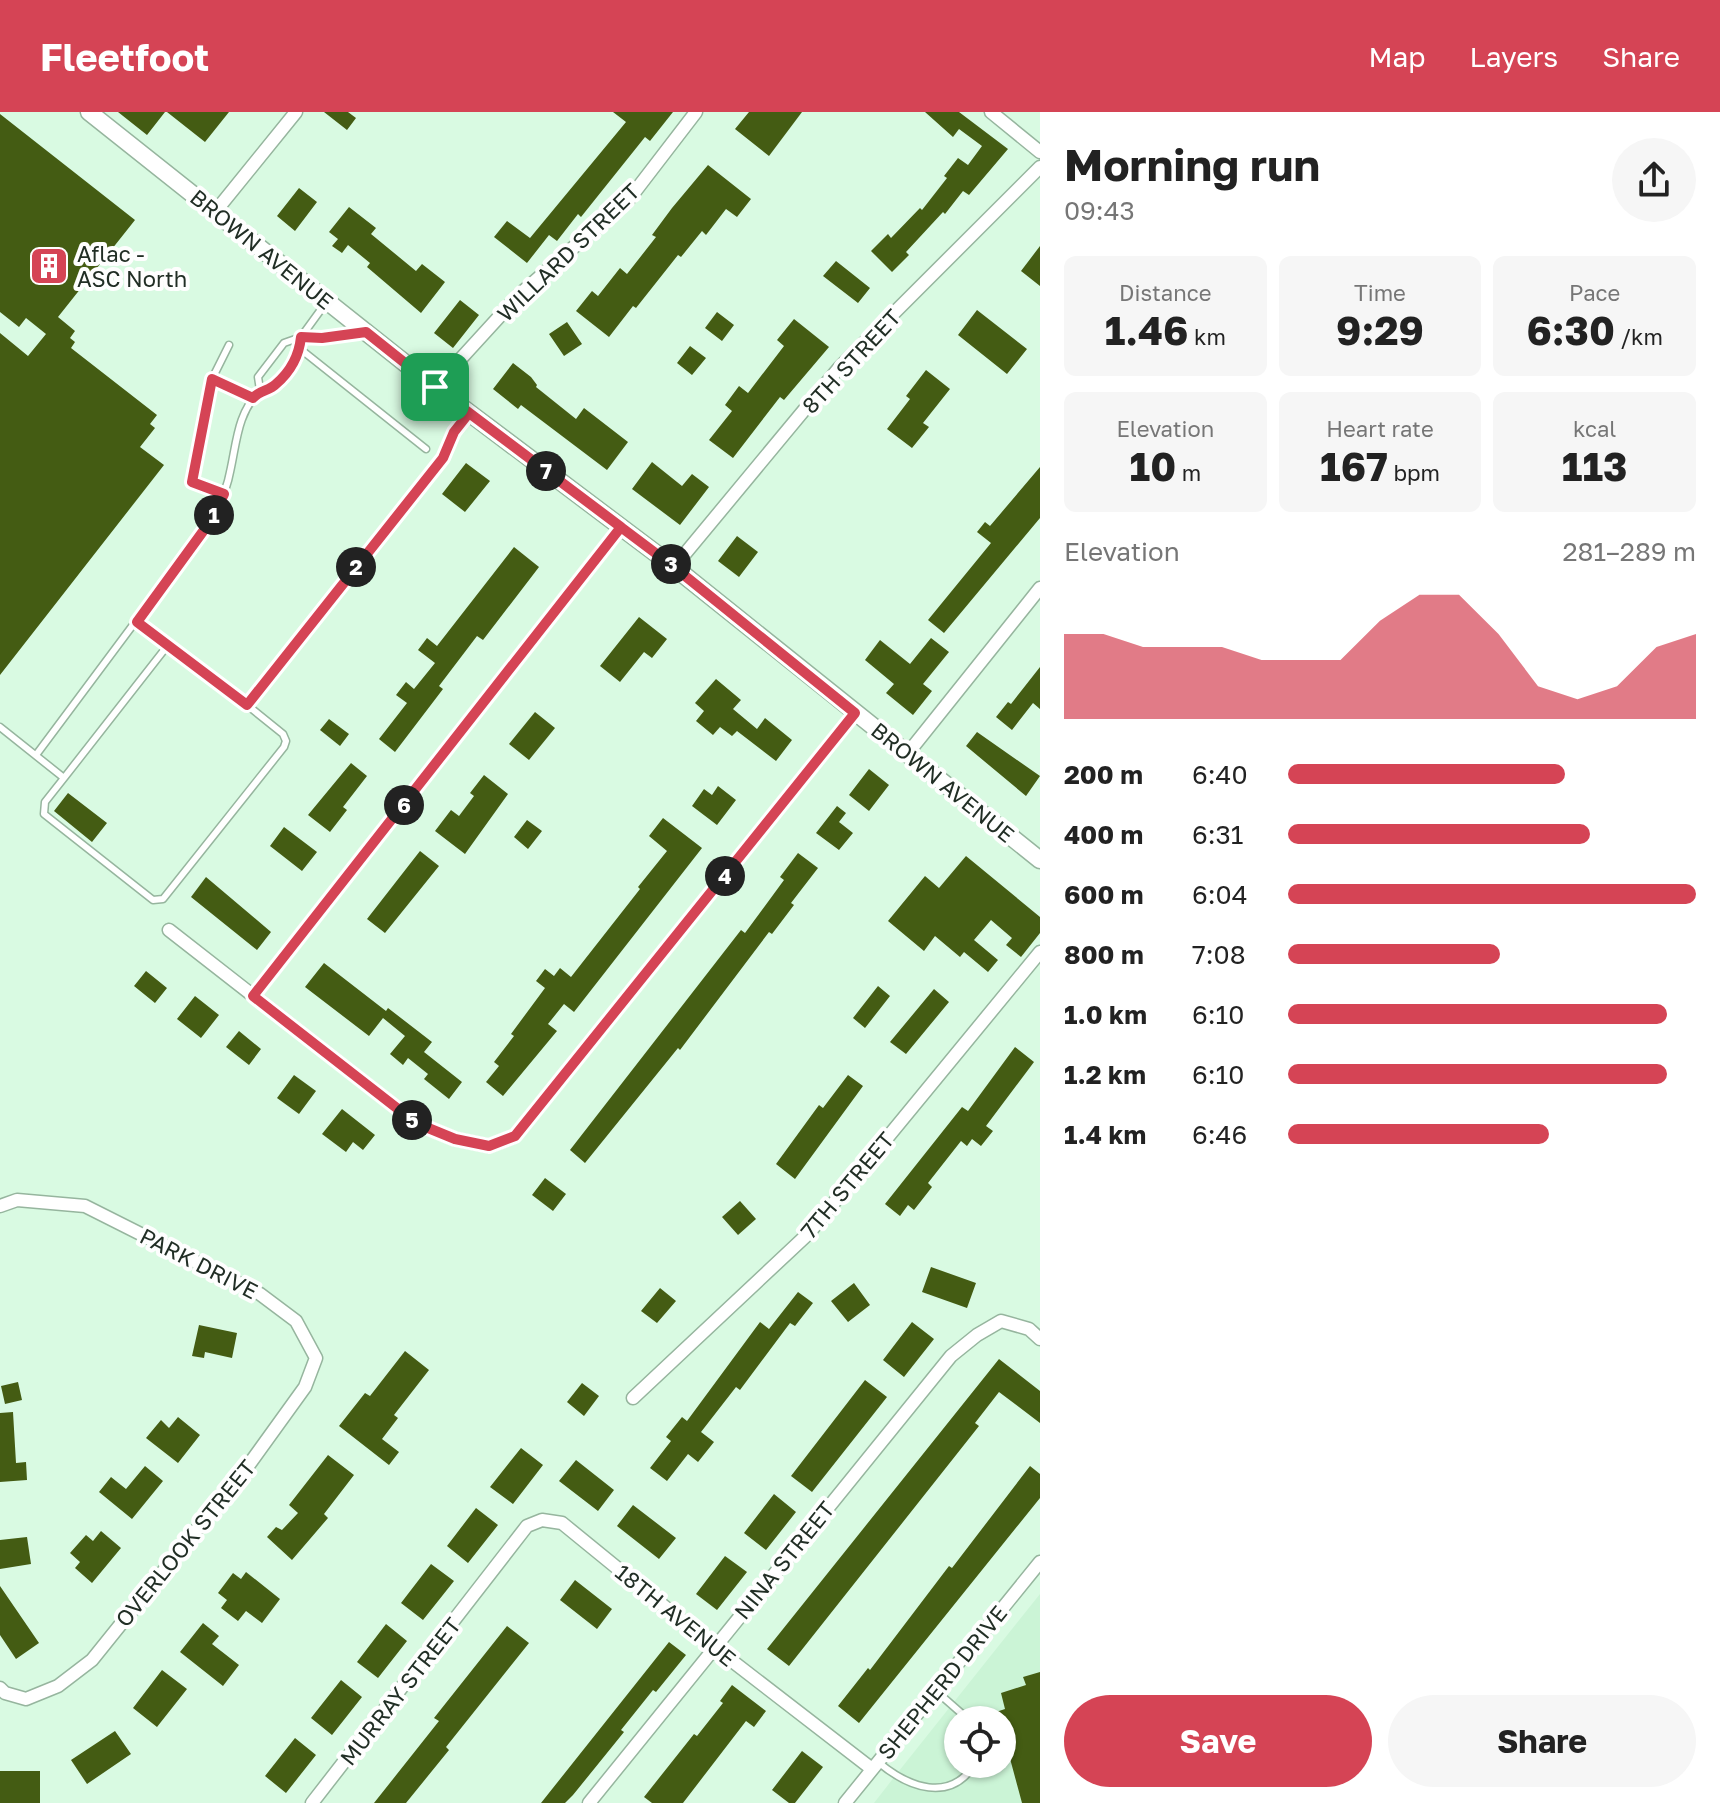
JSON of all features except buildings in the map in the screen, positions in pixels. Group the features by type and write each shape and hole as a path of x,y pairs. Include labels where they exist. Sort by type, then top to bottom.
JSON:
{"street":[{"name":"BROWN AVENUE","path":"89,112 435,387 674,567 1040,860"},
{"path":"215,212 296,112"},
{"name":"WILLARD STREET","path":"435,387 519,295 630,198 696,112"},
{"path":"991,112 1040,152"},
{"name":"8TH STREET","path":"674,567 839,368 1040,167"},
{"path":"253,996 621,527"},
{"path":"908,753 1040,588"},
{"path":"169,930 416,1123 455,1139 489,1146 515,1136 855,713"},
{"name":"7TH STREET","path":"633,1398 809,1233 1040,952"},
{"name":"PARK DRIVE","path":"0,1206 17,1200 85,1206 260,1294 296,1321 316,1358 305,1387 289,1409"},
{"name":"NINA STREET","path":"589,1803 951,1356 1001,1321 1029,1329 1040,1339"},
{"name":"OVERLOOK STREET","path":"0,1688 5,1693 26,1699 58,1686 92,1660 248,1466 289,1409"},
{"name":"18TH AVENUE","path":"488,1580 527,1526 542,1520 562,1523 714,1647 875,1766"},
{"name":"SHEPHERD DRIVE","path":"845,1803 1040,1562"},
{"name":"MURRAY STREET","path":"312,1803 488,1580"}],"lane":[{"path":"36,755 212,519 224,494 238,428 253,398 260,390 274,387 299,355 301,337 327,301"},
{"path":"260,390 258,377 284,343 301,337 322,338 366,332"},
{"path":"224,494 192,482 212,379 229,345"},
{"path":"299,348 426,449"},
{"path":"212,379 253,398"},
{"path":"247,705 443,458 454,432 469,413"},
{"path":"137,622 168,645 247,705 283,734 286,741 163,899 153,900 44,814 45,802 168,645"},
{"path":"0,727 64,778"},
{"path":"936,1691 953,1706"},
{"path":"875,1766 920,1791 951,1790 966,1778"}],"shaded area":[{"path":"1040,1594 1040,1803 874,1803 944,1715 944,1778 1016,1778 1016,1706 951,1706"}],"place":[{"name":"Aflac - ASC North","path":"49,266"}],"route":[{"path":"435,387 366,332 322,338 301,337 299,355 284,375 274,387 260,390 253,398 212,379 192,482 224,494 212,519 137,622 247,705 443,458 454,432 469,413 674,567 855,713 533,1115 515,1136 489,1146 455,1139 416,1123 253,996 304,933 621,527 435,387"}]}
